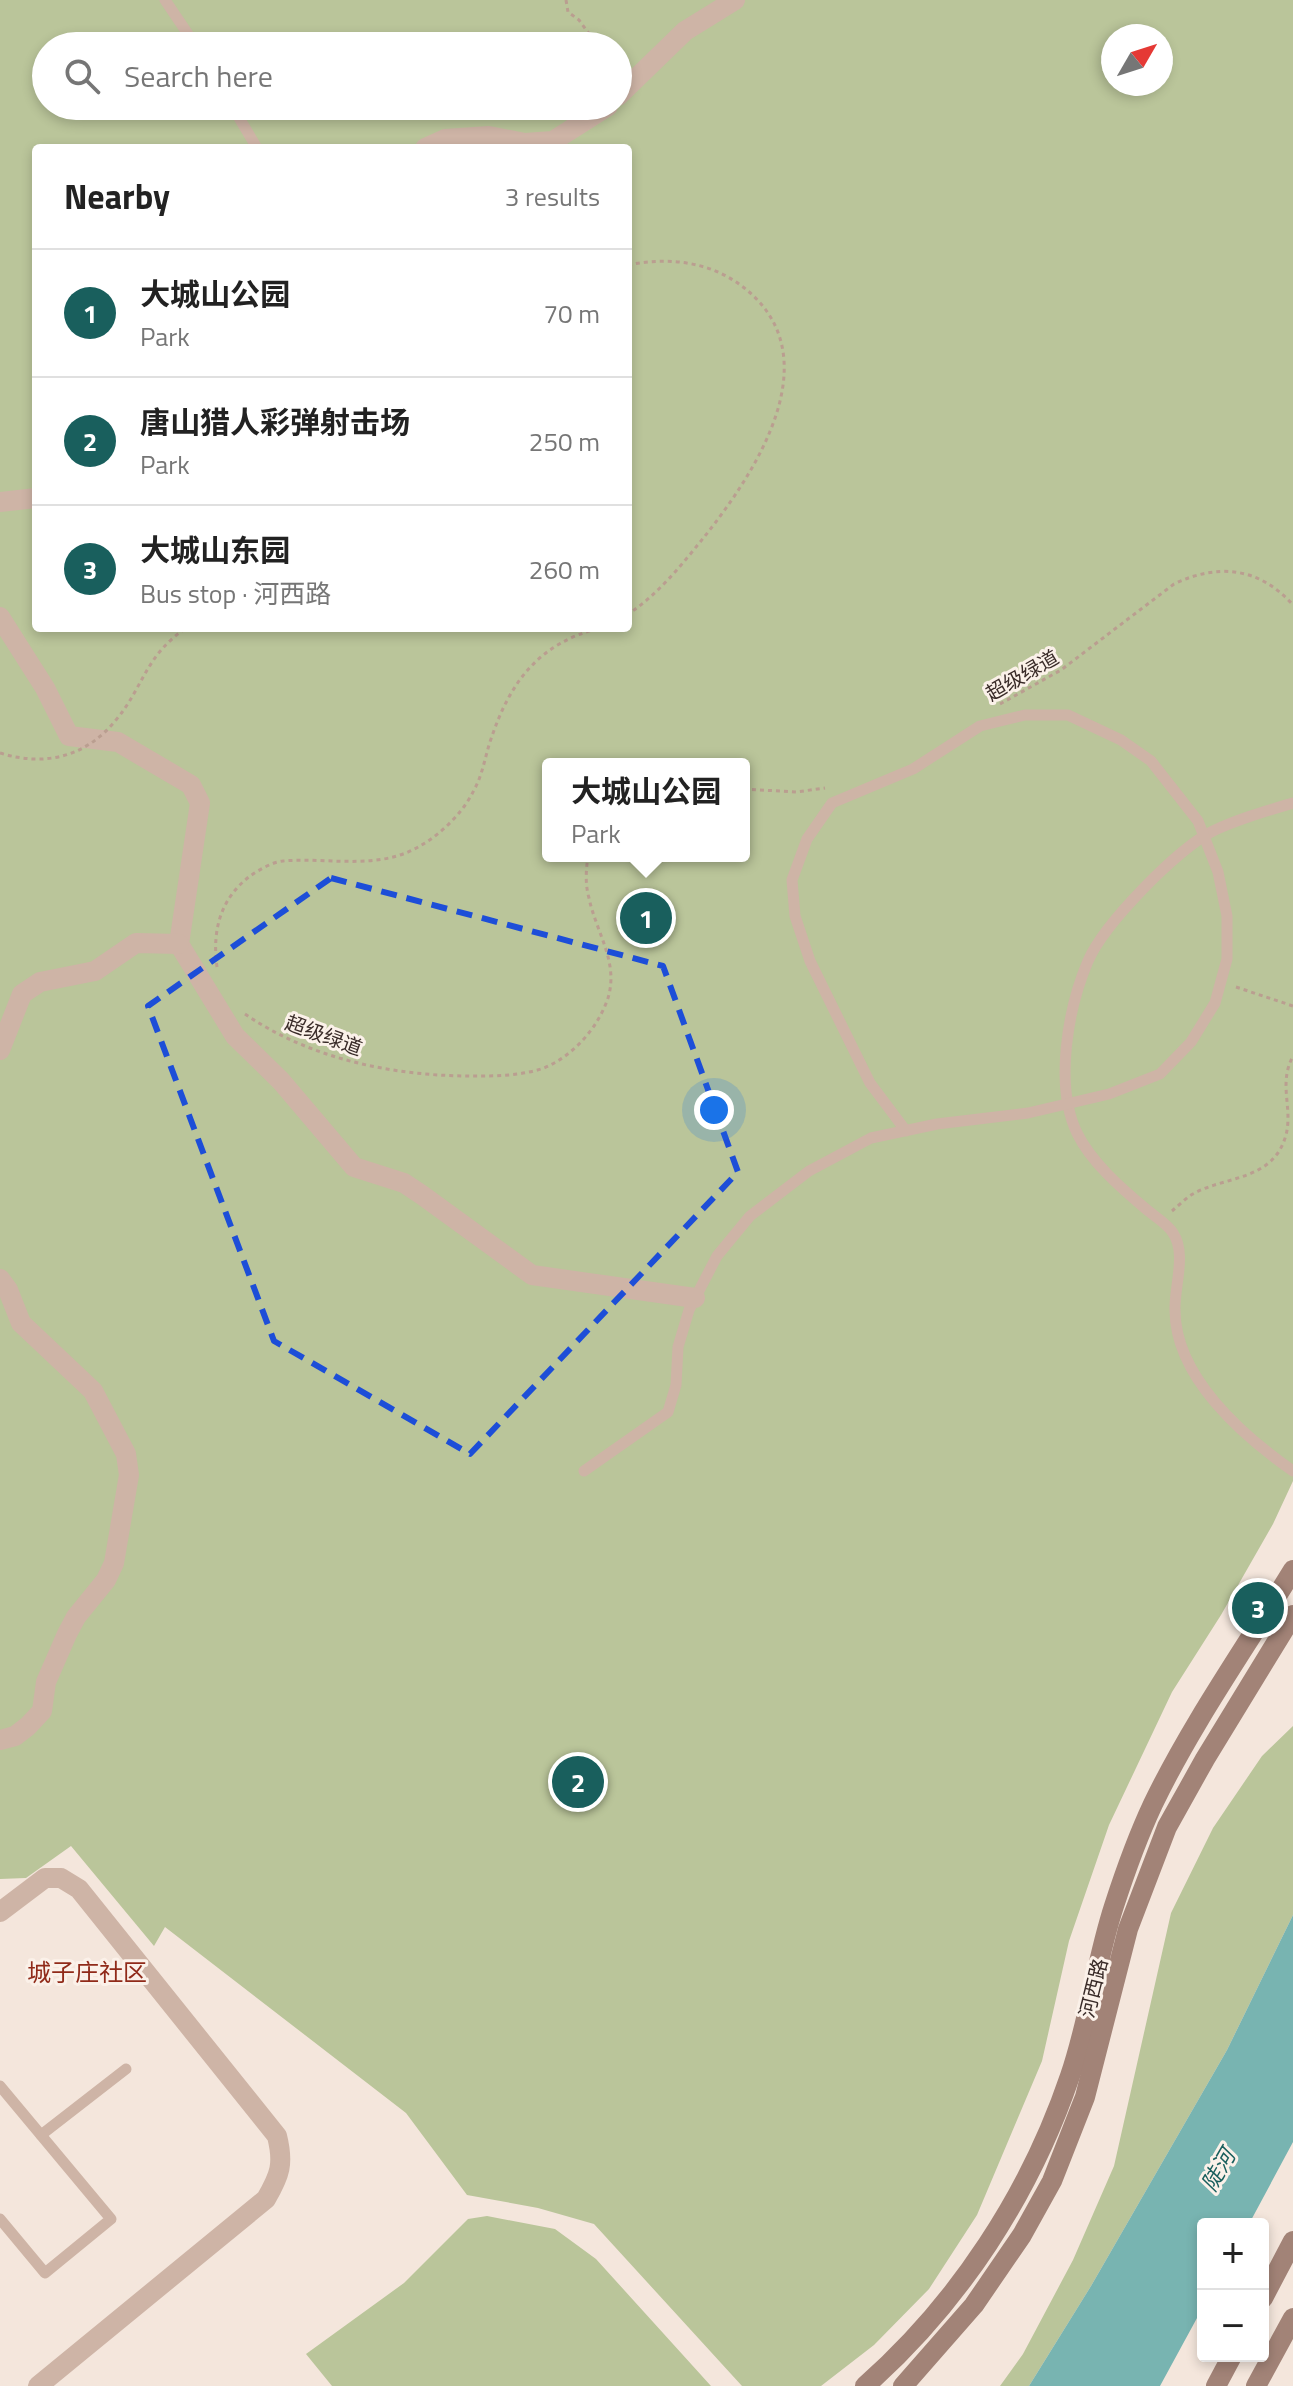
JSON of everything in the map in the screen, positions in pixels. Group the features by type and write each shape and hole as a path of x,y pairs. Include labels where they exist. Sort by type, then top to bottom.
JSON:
{"street":[{"path":"632,82 685,31 735,0"},
{"path":"434,144 445,139 489,136 525,143 553,141 586,120"},
{"path":"0,502 32,498"},
{"path":"0,617 45,688 69,736 118,742 191,785 200,803 179,944 235,1036 281,1081 354,1167 404,1183 532,1275 695,1298"},
{"path":"0,1050 22,994 40,982 95,971 136,943 179,944"},
{"path":"0,1279 8,1290 21,1323 93,1391 126,1454 129,1475 114,1563 106,1580 76,1617 67,1634 46,1682 42,1711 21,1731 0,1740"},
{"name":"河西路","path":"865,2386 903,2350 960,2283 1008,2213 1038,2158 1071,2075 1114,1907 1153,1805 1191,1736 1293,1570"},
{"name":"河西路","path":"903,2386 974,2305 1022,2235 1052,2181 1085,2097 1128,1929 1167,1827 1293,1615"},
{"path":"0,1912 45,1878 61,1878 79,1889 277,2136 282,2156 278,2178 266,2199 38,2386"},
{"path":"1267,2290 1293,2241"},
{"path":"1256,2386 1293,2318"},
{"path":"1216,2386 1229,2362"}],"lane":[{"path":"165,0 187,32"},
{"path":"240,120 255,144"},
{"path":"584,1471 668,1412 676,1385 678,1347 695,1298 717,1256 750,1216 809,1171 871,1138 906,1131 937,1124 1028,1113 1109,1094 1160,1074 1191,1042 1215,1003 1227,959 1227,916 1218,872 1198,821 1151,761 1121,740 1068,715 1025,715 980,726 913,769 832,803 807,839 792,880 795,916 810,961 870,1083 906,1131"},
{"path":"1293,803 1211,832 1174,860 1125,908 1089,960 1069,1028 1065,1086 1077,1132 1124,1190 1174,1233 1180,1260 1175,1286 1175,1315 1183,1350 1203,1385 1230,1420 1260,1448 1293,1471"},
{"path":"41,2135 126,2069"},
{"path":"0,2086 111,2219 45,2273 0,2219"}],"path":[{"path":"566,0 568,12 588,32"},
{"path":"632,265 662,261 708,267 750,292 766,310 776,331 782,353 784,386 779,412 770,434 726,509 680,566 632,610"},
{"name":"超级绿道","path":"992,709 1061,670 1174,584 1194,574 1229,570 1254,576 1272,585 1293,605"},
{"path":"0,753 30,760 52,760 67,756 99,738 118,719 149,665 180,632"},
{"path":"217,969 214,948 216,930 229,897 257,871 280,861 370,862 406,853 420,846 455,816 476,786 504,705 522,675 556,644 589,632"},
{"path":"750,789 796,792 836,786"},
{"name":"超级绿道","path":"239,1007 261,1025 289,1040 376,1068 424,1075 482,1076 519,1074 545,1067 564,1057 582,1041 598,1020 608,996 612,973 606,944 588,898 587,862"},
{"path":"1221,982 1293,1006"},
{"path":"1159,1221 1192,1195 1248,1177 1272,1160 1283,1146 1288,1130 1285,1074 1293,1056"}],"highlighted area":[{"path":"331,878 663,966 738,1172 470,1454 274,1341 148,1006"}],"green space":[{"path":"0,0 1293,0 1293,1481 1273,1524 1221,1615 1172,1692 1109,1825 1069,1941 1042,2061 977,2215 929,2289 874,2345 821,2386 742,2386 594,2224 538,2208 467,2195 406,2113 165,1927 154,1946 71,1846 26,1878 0,1879"},
{"path":"1293,1726 1293,1915 1227,2050 1091,2286 1029,2386 1000,2386 1023,2354 1073,2260 1114,2166 1171,1913 1213,1828 1262,1756"},
{"path":"487,2216 555,2229 596,2259 711,2386 332,2386 306,2354 404,2283 468,2219"}],"water":[{"name":"陡河","path":"1293,1915 1293,2142 1252,2218 1197,2218 1197,2318 1160,2386 1029,2386 1091,2286 1227,2050"}],"place":[{"name":"大城山公园","path":"646,918"},
{"name":"大城山东园","path":"1258,1608"},
{"name":"唐山猎人彩弹射击场","path":"578,1782"}],"district":[{"name":"城子庄社区","path":"87,1972"}]}
